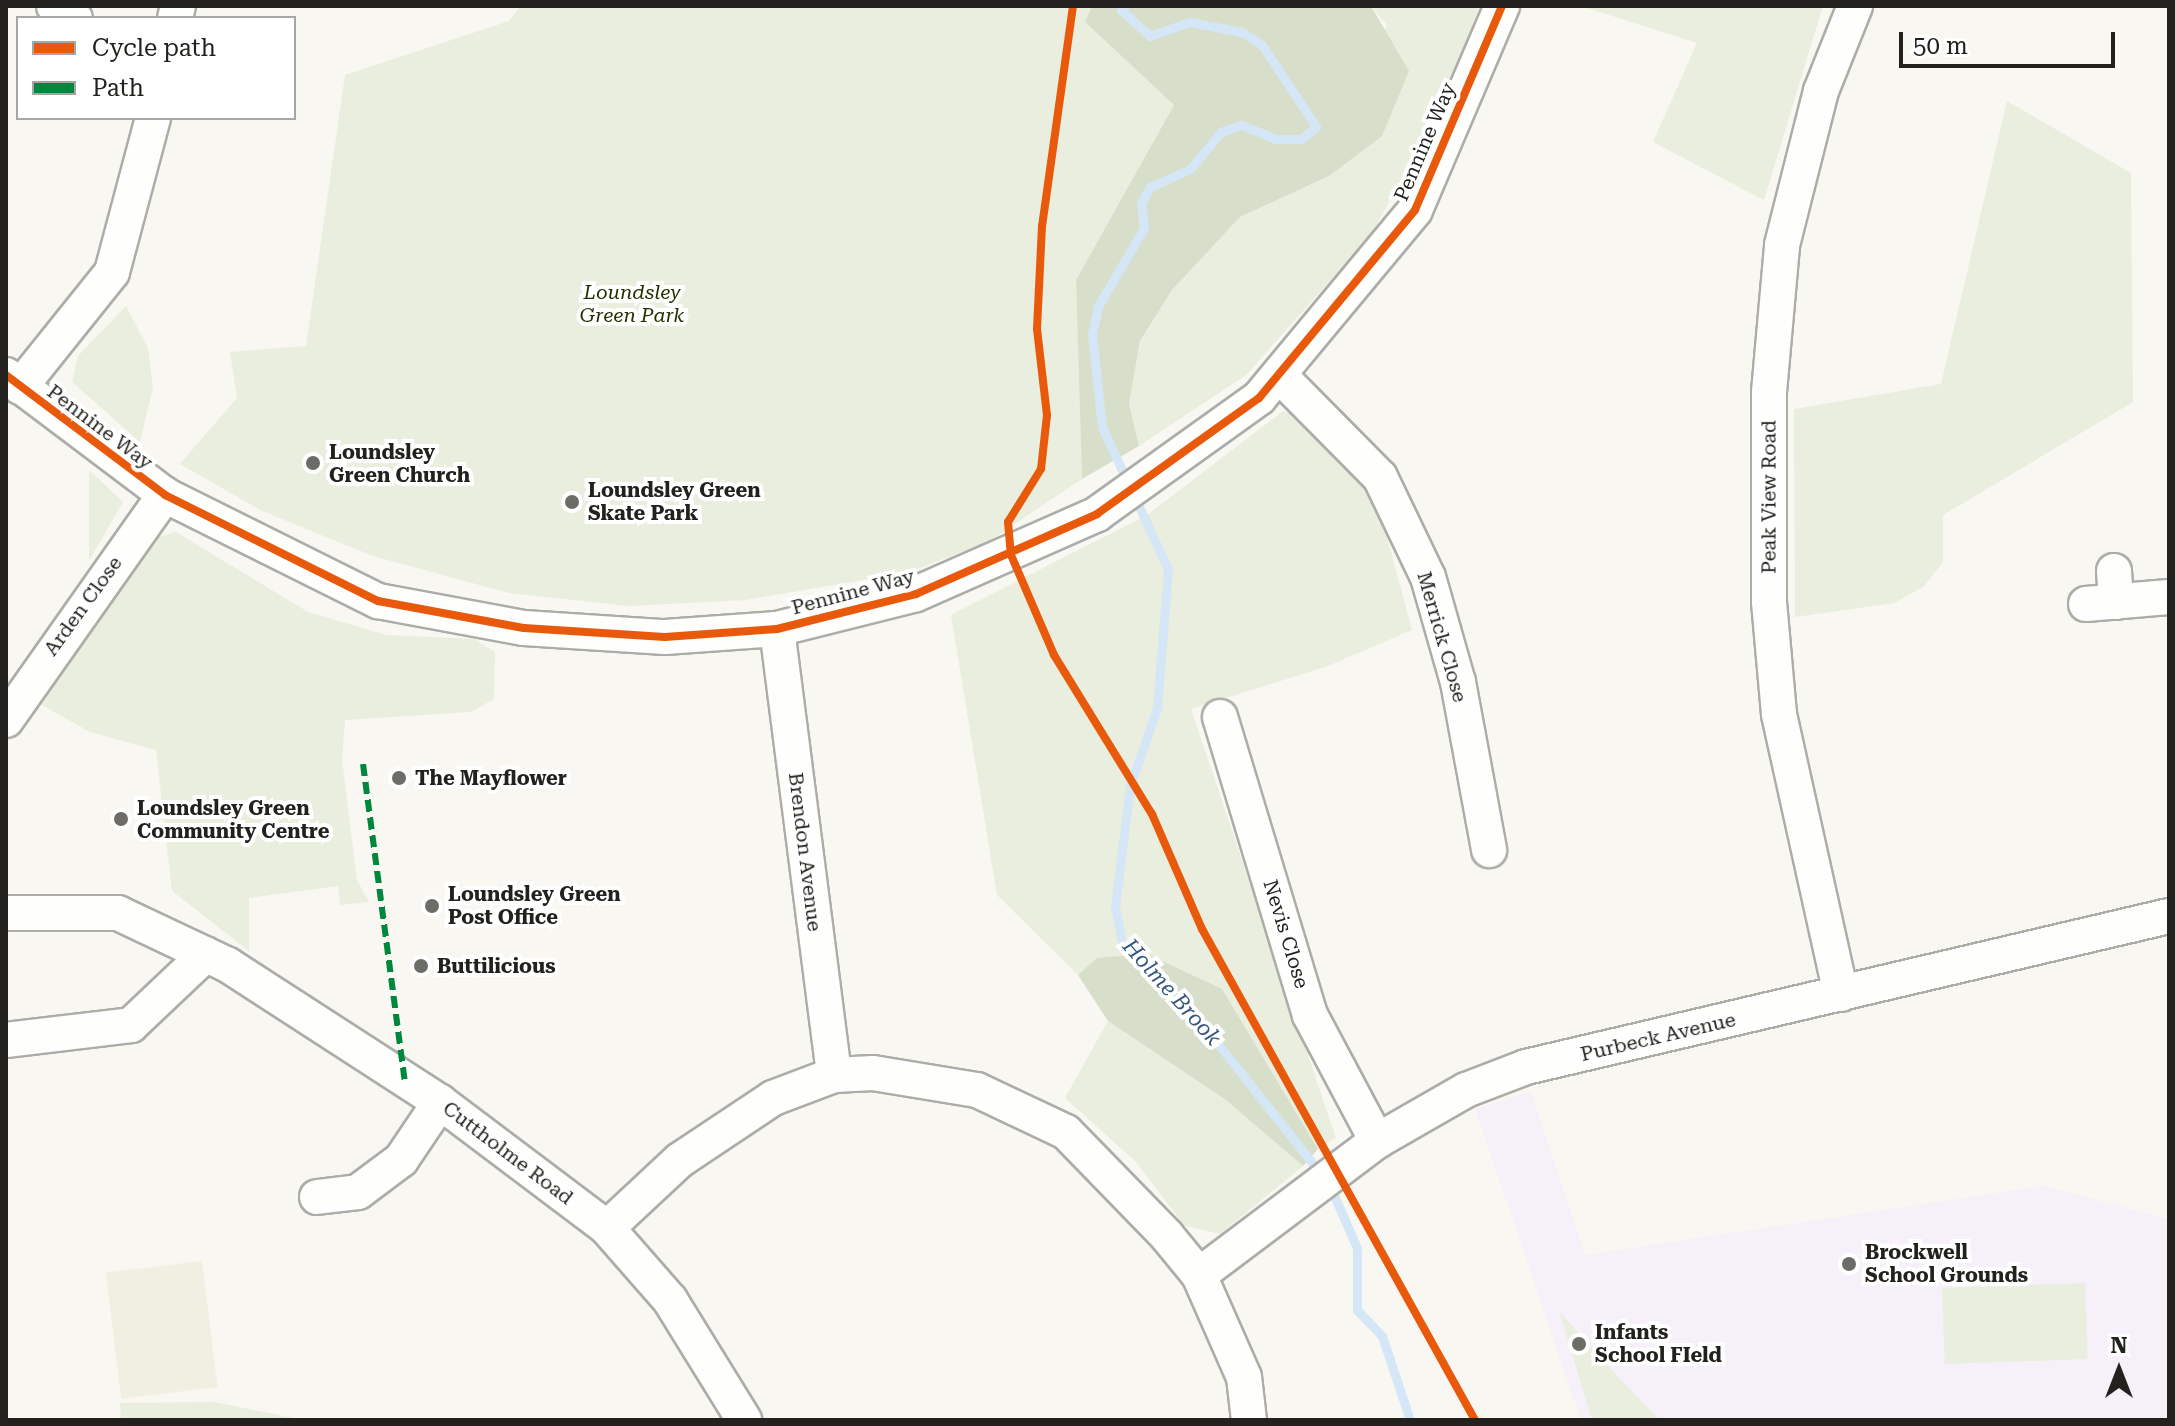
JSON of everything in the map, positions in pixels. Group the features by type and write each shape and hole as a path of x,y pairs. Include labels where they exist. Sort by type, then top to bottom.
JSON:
{"street":[{"path":"54,6 72,16"},
{"name":"Pennine Way","path":"13,381 165,495 378,601 524,628 665,637 777,629 916,594 1131,489 1280,376 1415,210 1502,6"},
{"name":"Peak View Road","path":"1841,994 1779,714 1769,602 1769,392 1782,245 1821,91 1855,6"},
{"path":"13,381 112,272 152,120"},
{"name":"Merrick Close","path":"1280,376 1380,477 1428,577 1458,682 1489,850"},
{"name":"Arden Close","path":"6,720 165,495"},
{"path":"2105,592 2169,597"},
{"name":"Brendon Avenue","path":"777,629 834,1075"},
{"name":"Nevis Close","path":"1220,717 1310,1015 1377,1141"},
{"name":"Cuttholme Road","path":"6,913 118,913 206,954 440,1102 607,1228 670,1300 744,1420"},
{"name":"Purbeck Avenue","path":"1199,1275 1322,1178 1377,1141 1526,1067 2169,916"},
{"path":"6,1040 131,1025 206,954"},
{"path":"607,1228 680,1160 773,1098 834,1075 873,1073 977,1090 1066,1132 1199,1275 1244,1377 1249,1420"},
{"path":"317,1197 358,1192 401,1160 440,1102"}],"shaded area":[{"name":"Brockwell School Grounds","path":"1531,1092 1585,1255 2043,1186 2169,1219 2169,1420 1581,1420 1475,1109"},
{"path":"202,1261 217,1387 121,1399 106,1273"}],"green space":[{"name":"Loundsley Green Park","path":"521,6 1092,6 1085,22 1174,105 1076,280 1082,479 989,541 910,572 746,600 629,606 509,593 373,556 262,511 180,464 237,398 230,352 306,346 345,75 509,21"},
{"path":"1092,6 1371,6 1409,71 1382,136 1329,176 1240,217 1172,290 1140,341 1129,404 1139,446 1082,479 1076,280 1174,105 1085,22"},
{"path":"1371,6 1479,6 1451,87 1371,235 1246,375 1139,446 1129,404 1140,341 1172,290 1240,217 1329,176 1387,25"},
{"path":"1581,6 1823,6 1764,200 1653,142 1697,43"},
{"path":"2007,101 2131,173 2133,402 1943,515 1943,562 1923,587 1894,603 1795,617 1794,409 1941,384"},
{"path":"126,306 148,348 153,387 140,442 72,382 78,356"},
{"path":"1283,411 1306,419 1354,472 1383,522 1412,630 1328,666 1191,709 1336,1138 1318,1149 1222,989 1098,958 1078,975 997,895 951,615 1147,515"},
{"path":"89,470 123,502 89,561"},
{"path":"176,532 308,612 386,635 474,639 495,652 494,699 471,712 345,720 342,759 357,880 369,902 340,905 338,886 249,898 249,951 172,891 156,750 90,732 42,705 150,539"},
{"path":"1147,954 1222,989 1318,1149 1303,1166 1226,1100 1108,1021 1078,975 1097,958"},
{"path":"1108,1021 1226,1100 1303,1166 1220,1234 1185,1226 1135,1161 1065,1098"},
{"path":"2085,1283 2088,1359 1945,1364 1942,1288"},
{"name":"Infants School FIeld","path":"1559,1311 1618,1377 1660,1420 1592,1420"},
{"path":"214,1402 303,1420 121,1420 120,1403"}],"waterway":[{"name":"Holme Brook","path":"1125,6 1121,10 1150,36 1189,22 1242,32 1262,45 1316,127 1301,139 1276,139 1241,125 1221,132 1190,169 1150,187 1141,203 1144,228 1098,306 1092,334 1102,427 1168,569 1157,708 1130,786 1115,906 1122,943 1203,1025 1321,1174"},
{"name":"Holme Brook","path":"1330,1186 1357,1248 1357,1310 1382,1336 1410,1420"}],"marked path":[{"path":"363,764 405,1082"}],"cycle path":[{"path":"1073,6 1042,226 1037,329 1047,415 1041,469 1008,522 1011,555 1054,655 1152,814 1202,929 1475,1420"},
{"path":"6,375 165,495 378,601 524,628 665,637 777,629 916,594 1097,514 1259,398 1415,210 1502,6"}],"place":[{"name":"Loundsley Green Church","path":"313,463"},
{"name":"Loundsley Green Skate Park","path":"572,502"},
{"name":"The Mayflower","path":"399,778"},
{"name":"Loundsley Green Community Centre","path":"121,819"},
{"name":"Loundsley Green Post Office","path":"432,906"},
{"name":"Buttilicious","path":"421,966"},
{"name":"Brockwell School Grounds","path":"1849,1264"},
{"name":"Infants School FIeld","path":"1579,1344"}]}
